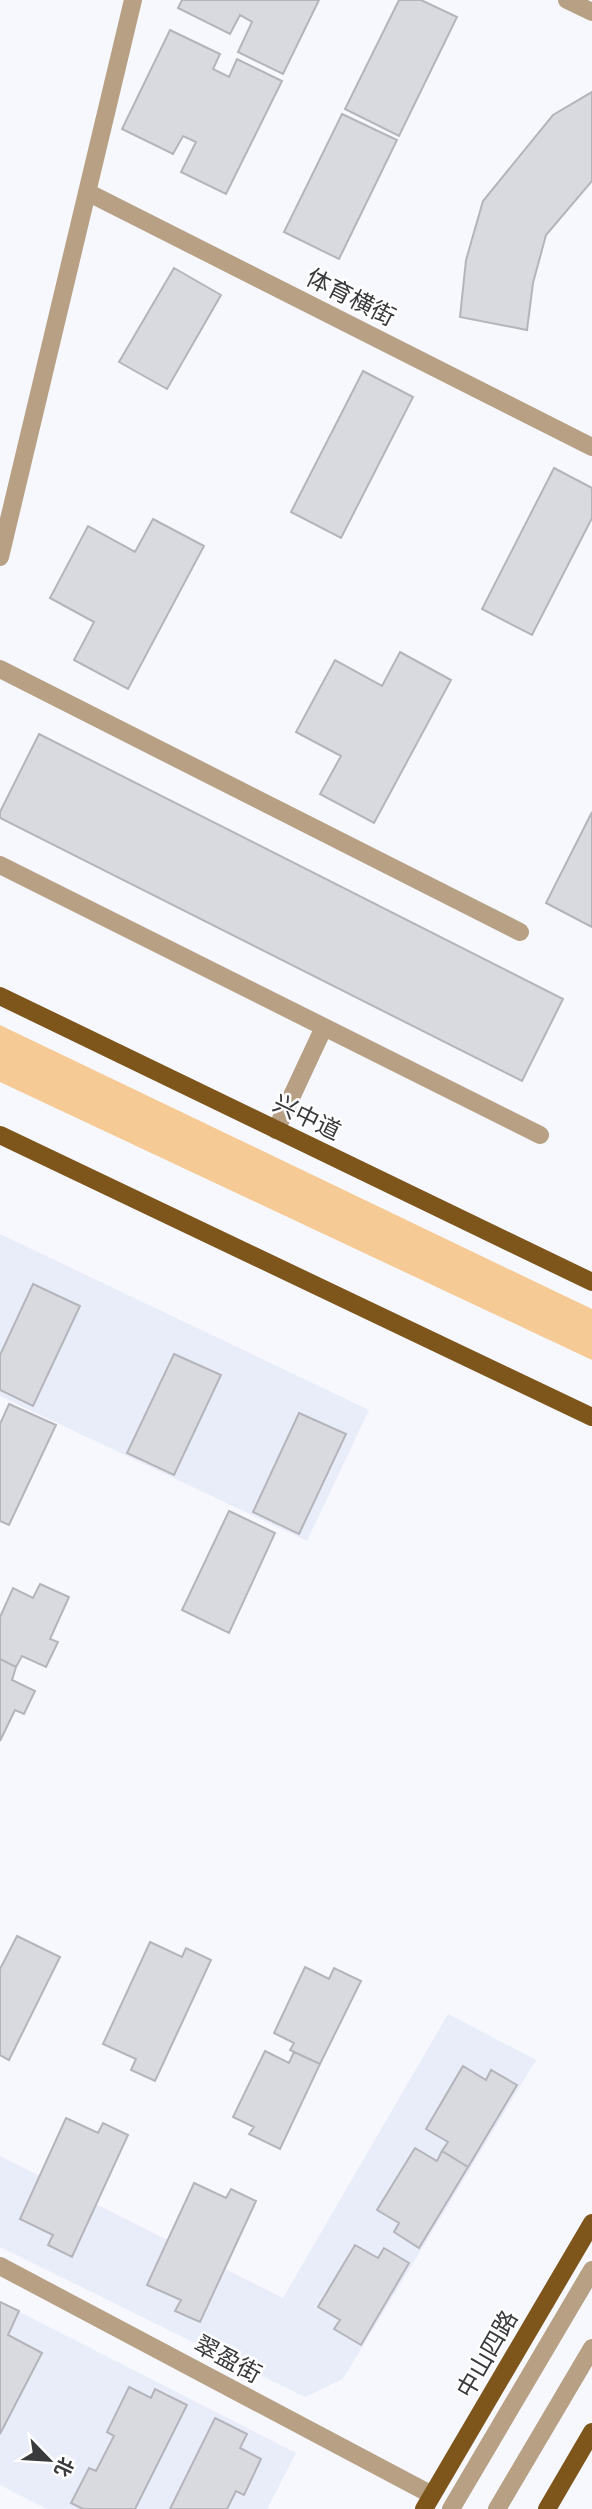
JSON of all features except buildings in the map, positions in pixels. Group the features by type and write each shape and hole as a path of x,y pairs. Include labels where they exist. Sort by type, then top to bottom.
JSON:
{"main road":[{"name":"兴中道","path":"0,996 592,1282"},
{"path":"0,1135 592,1417"},
{"name":"中山四路","path":"428,2502 592,2223"},
{"path":"547,2509 592,2432"}],"street":[{"path":"0,557 133,0"},
{"path":"567,0 592,12"},
{"name":"体育横街","path":"87,192 592,447"},
{"path":"0,668 520,932"},
{"path":"0,865 540,1135"},
{"path":"276,1130 324,1027"},
{"name":"翠盈街","path":"0,2266 428,2502"},
{"path":"451,2509 592,2270"},
{"path":"497,2509 592,2348"}],"shaded area":[{"path":"0,1025 592,1309 592,1360 0,1082"},
{"path":"0,1234 369,1410 307,1541 0,1396"},
{"path":"448,2014 536,2060 343,2379 305,2397 0,2247 0,2156 283,2298"},
{"path":"0,2302 296,2453 267,2509 47,2509 0,2485"}]}
